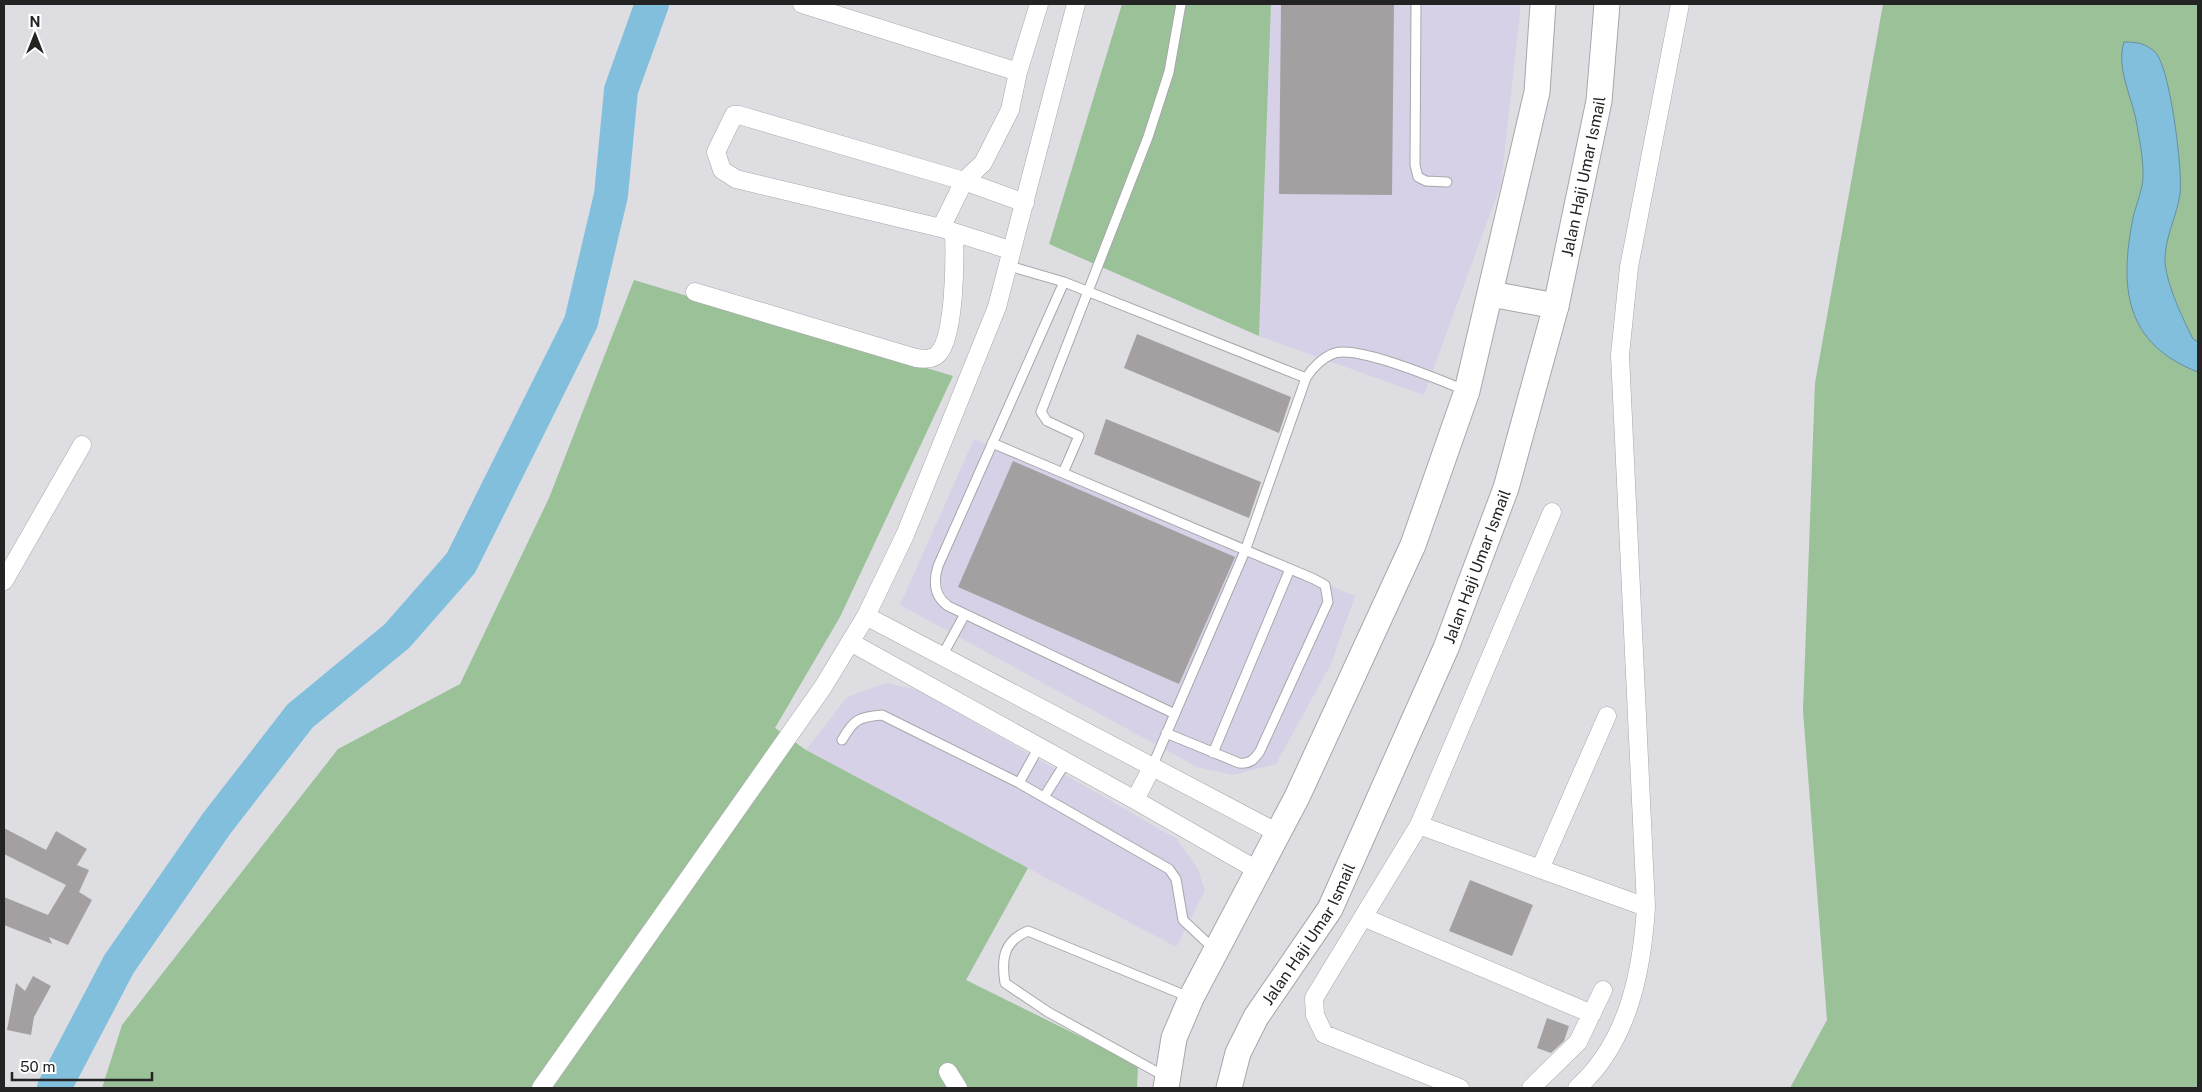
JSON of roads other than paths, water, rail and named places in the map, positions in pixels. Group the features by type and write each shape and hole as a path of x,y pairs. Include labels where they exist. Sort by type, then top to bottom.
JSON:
{"main road":[{"path":"1166,1083 1174,1038 1191,998 1297,797 1413,545 1467,391 1537,92 1543,4"},
{"name":"Jalan Haji Umar Ismail","path":"1229,1088 1238,1053 1256,1017 1330,909 1446,648 1506,488 1556,306 1599,101 1607,4"},
{"path":"1491,294 1556,306"}],"street":[{"path":"802,4 1018,72"},
{"path":"695,292 916,358 928,359 937,356 944,346 952,300 947,231 964,181 982,163 996,140 1010,110 1018,72 1040,4"},
{"path":"541,1088 716,841 852,643 866,616 905,535 997,307 1076,4"},
{"path":"1577,1088 1594,1073 1625,1020 1643,954 1646,907 1620,355 1629,267 1680,4"},
{"path":"1010,258 947,231 736,179 722,170 716,152 734,115 740,115 964,181 1025,203"},
{"path":"4,580 82,445"},
{"path":"1449,1086 1324,1034 1318,1025 1314,998 1418,826 1552,512"},
{"path":"866,616 1278,833"},
{"path":"852,643 1257,870"},
{"path":"1540,868 1607,716"},
{"path":"1135,800 1152,767"},
{"path":"1418,826 1646,907"},
{"path":"1363,918 1592,1014"},
{"path":"1532,1088 1578,1042 1603,990"},
{"path":"948,1072 958,1088"}],"lane":[{"path":"1062,473 1079,436 1047,421 1041,412 1148,137 1169,72 1181,4"},
{"path":"1416,4 1415,165 1418,177 1426,181 1447,182"},
{"path":"1010,258 1064,282 1306,378"},
{"path":"1064,282 934,577 940,600 965,614 1175,714"},
{"path":"1152,767 1244,551 1306,378 1312,368 1335,353 1350,353 1414,370 1467,391"},
{"path":"992,443 1324,585 1328,602 1260,751 1254,759 1248,764 1239,763 1166,733"},
{"path":"1213,753 1290,569"},
{"path":"942,656 965,614"},
{"path":"842,740 850,726 862,716 882,716 1044,797 1169,869 1176,879 1183,920 1215,950"},
{"path":"1019,783 1039,747"},
{"path":"1044,797 1066,762"},
{"path":"1166,1083 1048,1012 1005,983 1002,966 1007,948 1016,936 1028,930 1191,998"}],"water":[{"path":"2124,42 2141,44 2155,52 2161,61 2166,77 2177,143 2180,194 2169,233 2165,257 2168,277 2179,310 2193,339 2198,342 2198,372 2174,360 2155,346 2142,329 2133,311 2128,290 2129,244 2143,173 2142,153 2136,120 2123,71 2122,52"}],"waterway":[{"path":"54,1088 119,964 217,823 300,716 397,636 461,563 581,322 611,195 621,90 652,4"}]}
